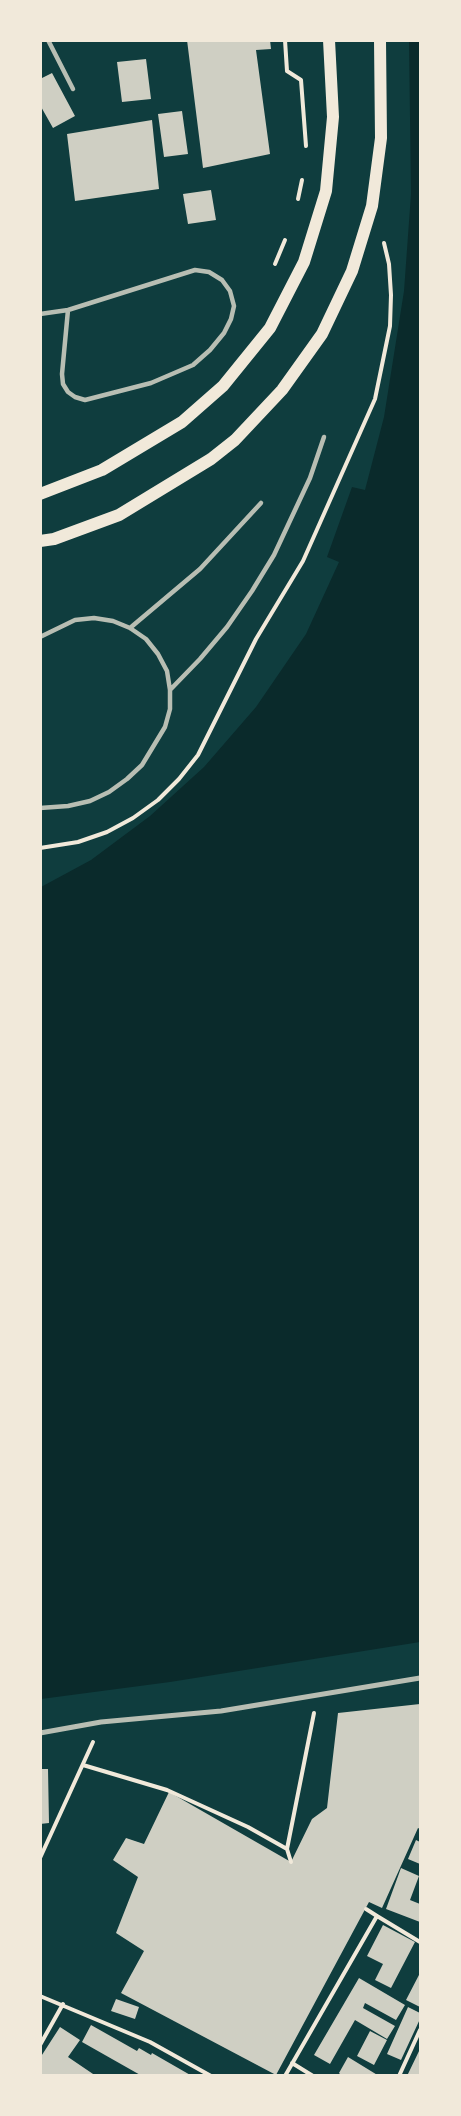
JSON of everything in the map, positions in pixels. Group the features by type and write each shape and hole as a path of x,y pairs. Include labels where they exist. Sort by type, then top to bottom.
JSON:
{"main road":[{"path":"42,494 102,470 182,422 223,386 270,328 304,262 326,191 333,117 329,40"},
{"path":"40,541 119,515 211,459 235,440 282,390 322,334 352,271 372,206 381,138 380,40"}],"street":[{"path":"40,1733 101,1722 221,1711 420,1678"}],"lane":[{"path":"48,40 74,89"},
{"path":"40,314 68,310 195,270 209,272 222,280 230,291 234,306 231,320 224,333 193,365 172,375 85,400 68,392 63,384 68,310"},
{"path":"170,690 227,627 274,555 310,478 324,437"},
{"path":"130,628 200,569 261,503"},
{"path":"40,637 75,620 94,618 112,621 130,628 146,639 158,654 167,671 170,709 165,727 142,765 127,779 109,792 90,801 68,806 40,808"}],"path":[{"path":"285,40 287,71 301,80 306,149"},
{"path":"297,202 304,171"},
{"path":"272,272 287,233"},
{"path":"291,1862 286,1849 317,1695"},
{"path":"40,1858 101,1722"},
{"path":"83,1765 167,1790 248,1827 286,1849"},
{"path":"366,1910 420,1942"},
{"path":"285,2076 377,1916"},
{"path":"40,1996 150,2042 211,2076"},
{"path":"40,2045 63,2004"},
{"path":"399,2076 420,2030"},
{"path":"292,2063 312,2076"}],"water":[{"path":"409,41 420,41 420,1642 170,1682 41,1699 41,887 91,860 150,816 204,767 256,707 306,634 339,562 327,557 352,487 365,490 384,417 404,291 411,194"}],"building":[{"path":"187,40 270,40 271,49 256,50 270,154 203,168"},
{"path":"146,59 151,99 122,102 117,62"},
{"path":"52,73 75,116 53,128 40,105 40,79"},
{"path":"182,111 188,154 164,157 158,114"},
{"path":"152,120 159,189 75,201 67,134"},
{"path":"211,190 216,220 188,224 183,194"},
{"path":"420,1704 420,1829 418,1828 382,1908 369,1902 276,2075 121,1993 144,1951 116,1933 138,1877 113,1860 126,1838 144,1844 169,1792 291,1862 312,1819 327,1808 338,1713"},
{"path":"40,1769 48,1769 49,1823 40,1824"},
{"path":"416,1840 420,1842 420,1864 408,1859"},
{"path":"401,1868 419,1876 410,1900 420,1904 420,1922 386,1909"},
{"path":"383,1925 415,1942 391,1988 375,1980 383,1964 367,1956"},
{"path":"420,1973 420,2007 406,2000"},
{"path":"359,1978 405,2005 396,2020 365,2003 363,2008 395,2026 387,2039 355,2020 330,2064 314,2055"},
{"path":"116,1999 139,2007 135,2019 111,2011"},
{"path":"408,2007 420,2013 420,2019 401,2060 387,2054"},
{"path":"91,2025 137,2051 139,2048 151,2055 152,2053 192,2076 142,2076 82,2042"},
{"path":"60,2027 80,2040 68,2057 96,2076 40,2076 40,2058"},
{"path":"370,2031 387,2040 374,2065 357,2056"},
{"path":"420,2049 420,2076 407,2076"},
{"path":"348,2057 379,2076 342,2076 339,2073"}]}
